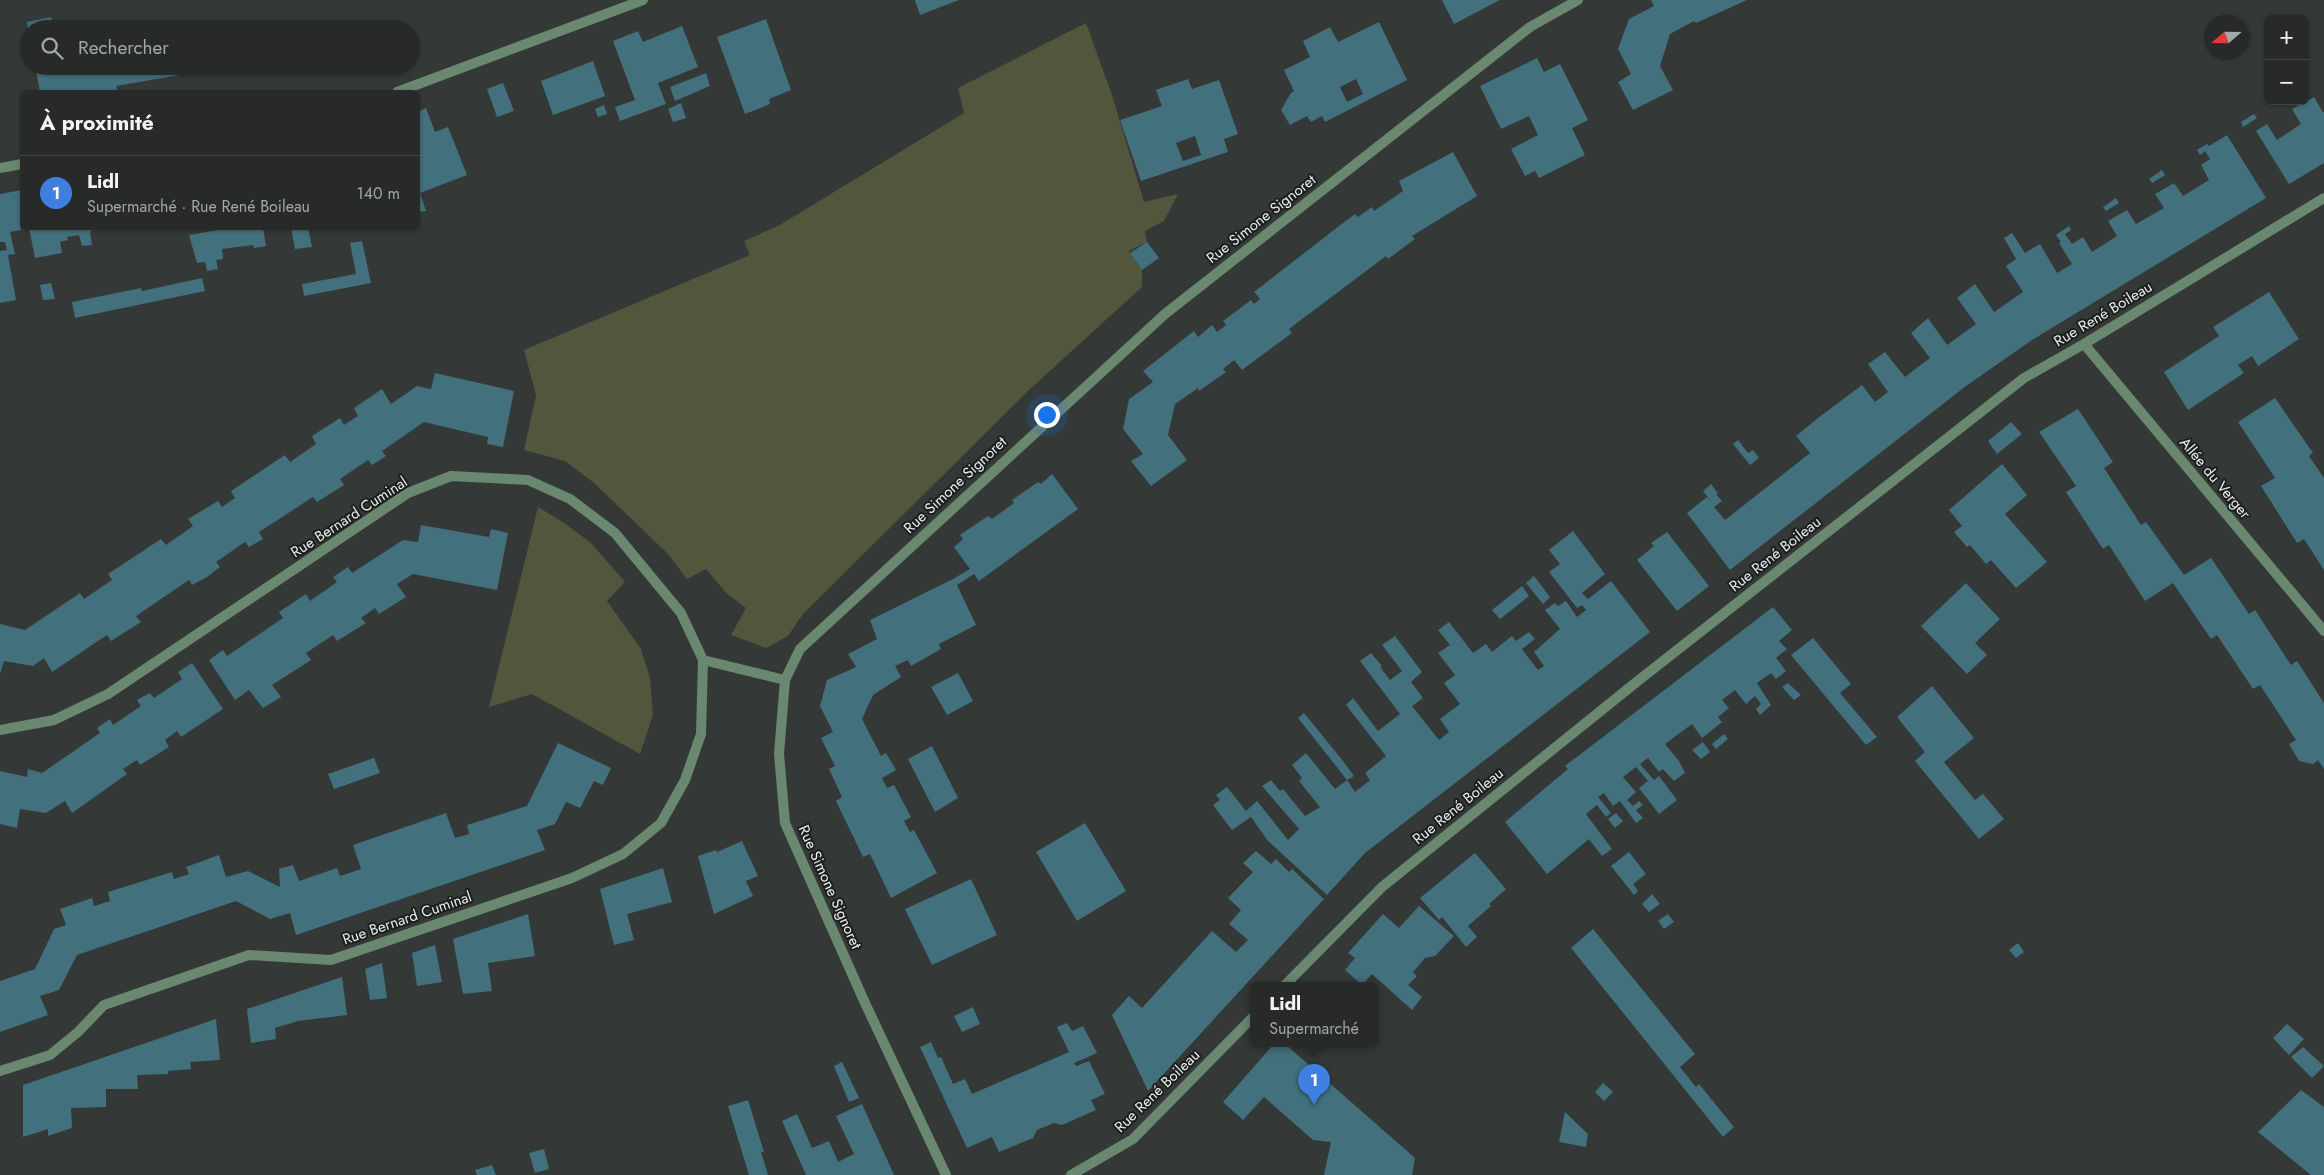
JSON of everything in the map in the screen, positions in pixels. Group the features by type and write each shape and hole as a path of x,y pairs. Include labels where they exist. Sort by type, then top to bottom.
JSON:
{"street":[{"path":"402,90 643,0"},
{"name":"Rue Simone Signoret","path":"946,1175 865,1003 785,823 779,754 785,680 800,649 1164,314 1530,27 1578,0"},
{"path":"0,168 20,164"},
{"name":"Rue René Boileau","path":"1288,982 1382,887 1617,698 2024,378 2084,344 2324,198"},
{"name":"Allée du Verger","path":"2084,344 2324,631"},
{"name":"Rue Bernard Cuminal","path":"0,730 54,720 108,694 408,493 451,476 528,480 570,499 614,533 681,613 703,660 701,734 685,780 661,823 623,854 572,878 330,960 249,955 104,1006 78,1032 50,1054 0,1071"},
{"path":"703,660 785,680"},
{"name":"Rue René Boileau","path":"1071,1175 1133,1139 1250,1020"}],"green space":[{"path":"1086,23 1112,95 1144,202 1178,194 1164,221 1145,231 1147,242 1129,251 1142,270 1142,287 1030,389 803,614 788,636 766,648 731,635 746,608 727,594 706,569 687,579 668,554 594,483 565,461 524,450 536,395 524,350 750,255 744,241 778,226 964,113 958,88"},
{"path":"538,507 566,524 591,543 625,582 607,601 641,649 650,678 653,715 640,754 532,694 489,707"}],"building":[{"path":"915,0 959,0 920,15"},
{"path":"1442,0 1500,0 1454,24"},
{"path":"1651,0 1747,0 1696,23 1694,21 1670,34 1660,66 1673,90 1633,110 1618,82 1631,74 1618,49 1629,19 1654,6"},
{"path":"51,17 52,20 37,20"},
{"path":"766,19 791,90 769,99 770,104 745,114 717,37"},
{"path":"1379,22 1407,80 1325,122 1322,116 1311,122 1307,116 1290,125 1281,110 1294,91 1284,70 1310,57 1303,41 1330,27 1338,42","holes":["1356,79 1363,94 1347,102 1340,87"]},
{"path":"682,26 698,67 658,83 666,104 620,121 615,107 635,100 613,41 638,31 643,42"},
{"path":"1537,58 1544,72 1560,64 1588,120 1572,128 1585,155 1539,178 1535,171 1525,176 1511,149 1538,135 1529,116 1501,129 1480,86"},
{"path":"593,61 605,96 553,115 541,81"},
{"path":"706,73 710,86 675,101 670,87"},
{"path":"37,75 180,75 116,86 117,90 40,90"},
{"path":"1188,79 1192,89 1219,80 1238,134 1224,139 1228,152 1141,181 1120,120 1162,106 1156,90","holes":["1195,136 1201,155 1183,161 1176,143"]},
{"path":"503,83 514,111 497,117 487,89"},
{"path":"2314,97 2324,112 2324,163 2289,184 2256,131 2267,124 2277,140 2301,124 2292,109 2299,105 2309,105 2309,100"},
{"path":"681,103 686,118 673,122 668,109"},
{"path":"604,105 607,114 598,117 595,109"},
{"path":"426,108 435,132 448,127 467,175 420,193 420,111"},
{"path":"2254,114 2257,118 2243,127 2241,122"},
{"path":"2227,135 2266,198 2032,340 1966,386 1730,570 1687,513 1707,497 1713,504 1703,491 1711,484 1718,493 1716,494 1722,501 1714,507 1725,520 1810,453 1796,436 1818,418 1862,385 1875,402 1888,392 1868,364 1885,352 1905,377 1930,358 1911,333 1928,318 1947,345 1976,324 1957,298 1975,284 1994,312 2023,292 2006,266 2016,259 2004,238 2012,233 2025,253 2040,244 2057,273 2072,264 2056,235 2069,226 2071,230 2065,234 2072,244 2083,237 2092,252 2117,236 2108,221 2127,210 2136,224 2164,208 2155,194 2174,183 2183,196 2209,180 2201,165 2210,159 2205,151 2200,155 2197,150 2207,144 2209,146"},
{"path":"1453,152 1477,196 1412,236 1415,239 1388,259 1386,256 1289,329 1292,333 1242,370 1234,360 1223,369 1226,372 1199,391 1198,388 1175,404 1168,435 1187,460 1151,486 1131,461 1143,454 1123,429 1129,399 1153,382 1143,371 1194,331 1198,337 1212,325 1217,332 1226,325 1223,321 1251,300 1254,304 1260,299 1254,292 1339,226 1355,214 1358,217 1372,207 1374,211 1403,191 1399,181"},
{"path":"2162,170 2165,175 2152,183 2149,179"},
{"path":"20,190 21,230 10,232 15,254 8,255 16,300 0,303 0,251 7,250 5,242 0,242 0,194"},
{"path":"420,193 426,211 420,212"},
{"path":"2116,198 2119,203 2106,211 2103,207"},
{"path":"29,230 94,230 90,231 92,245 82,246 79,235 67,237 68,240 60,242 62,253 35,258"},
{"path":"218,230 263,230 266,246 254,248 253,245 222,249 223,259 216,260 218,269 207,271 205,262 197,263 189,235"},
{"path":"291,230 308,230 312,247 295,249"},
{"path":"362,241 371,283 304,296 302,284 356,274 350,243"},
{"path":"1147,242 1159,258 1142,270 1130,253"},
{"path":"202,278 205,291 75,318 72,302 141,288 142,291"},
{"path":"51,283 55,299 43,300 40,285"},
{"path":"2269,292 2299,339 2258,366 2252,356 2238,365 2244,373 2188,410 2164,372 2219,336 2213,327"},
{"path":"435,373 514,391 503,447 487,444 488,437 424,422 382,451 386,456 372,465 368,460 340,479 344,485 317,502 313,497 259,532 263,539 249,547 245,542 216,562 220,567 207,577 192,585 189,580 136,616 141,622 111,641 107,635 52,672 44,658 33,666 4,661 0,674 0,624 25,630 80,593 84,599 112,580 108,574 161,539 166,545 193,526 188,519 218,501 222,507 235,498 231,491 285,455 290,462 316,444 312,436 340,418 344,425 358,416 354,408 382,389 391,404 417,386 431,389"},
{"path":"2275,398 2313,453 2309,456 2324,478 2324,570 2304,539 2297,543 2261,486 2275,478 2238,422"},
{"path":"2078,409 2113,462 2104,468 2141,525 2146,522 2184,575 2211,558 2249,614 2255,610 2291,665 2297,661 2324,703 2324,769 2318,760 2313,764 2299,761 2289,744 2296,740 2260,685 2253,689 2217,635 2211,639 2173,583 2145,601 2109,545 2103,549 2066,492 2076,486 2039,432"},
{"path":"2011,422 2022,434 1997,454 1988,441"},
{"path":"1738,440 1748,453 1753,450 1759,458 1750,465 1733,444"},
{"path":"2002,464 2027,495 2005,514 2047,562 2016,588 1991,560 1986,564 1970,545 1967,547 1954,532 1962,526 1949,510"},
{"path":"1052,474 1078,509 979,581 974,574 957,585 976,625 939,644 941,649 911,666 908,660 895,666 901,677 873,695 862,719 881,756 886,753 896,770 882,778 887,788 894,785 911,817 904,821 910,832 914,830 937,873 891,898 870,854 863,857 836,801 842,797 829,769 835,766 821,738 833,732 820,706 827,680 856,667 848,654 877,639 870,620 970,569 954,547 963,539 960,535 988,516 992,519 1014,503 1012,500 1038,482 1041,484"},
{"path":"421,525 489,537 491,529 508,533 497,590 413,574 397,584 406,597 379,614 375,608 361,618 366,623 337,641 333,635 306,653 311,660 272,685 281,697 263,708 249,690 235,700 209,660 223,650 227,656 283,618 279,612 306,594 310,601 337,582 333,577 348,567 352,573 403,540 418,542"},
{"path":"1573,531 1605,574 1582,593 1588,599 1611,581 1650,632 1365,853 1327,895 1268,841 1251,817 1232,830 1213,805 1220,800 1216,795 1227,787 1246,811 1257,801 1288,840 1299,829 1262,786 1271,780 1280,791 1283,789 1305,816 1320,807 1299,781 1302,778 1292,765 1306,753 1335,789 1347,780 1355,792 1370,780 1365,773 1386,756 1346,705 1353,698 1378,731 1400,714 1360,661 1371,653 1382,666 1380,667 1390,680 1402,671 1382,645 1395,636 1422,672 1411,682 1423,698 1412,706 1439,740 1449,732 1440,719 1460,704 1444,683 1455,675 1438,653 1450,645 1438,630 1449,622 1473,653 1486,644 1492,652 1512,636 1516,641 1529,632 1535,639 1522,649 1538,670 1544,666 1534,652 1560,629 1545,610 1555,603 1558,606 1566,601 1577,617 1586,610 1582,605 1577,608 1549,572 1560,564 1549,550"},
{"path":"1667,532 1709,586 1677,611 1637,560 1654,546 1651,543"},
{"path":"1534,576 1550,597 1543,604 1526,583"},
{"path":"1966,583 2000,619 1975,643 1987,655 1967,674 1921,626"},
{"path":"1522,586 1529,596 1500,619 1492,610"},
{"path":"1773,607 1792,630 1779,641 1787,649 1776,658 1786,671 1776,679 1771,673 1757,683 1771,705 1760,715 1756,709 1761,704 1755,696 1746,704 1735,690 1722,700 1729,708 1718,717 1722,722 1702,738 1692,724 1665,744 1679,761 1685,773 1674,781 1663,769 1659,772 1648,758 1640,764 1654,780 1659,776 1677,800 1659,814 1639,788 1648,781 1636,767 1623,777 1636,792 1627,800 1633,806 1639,801 1643,805 1636,810 1643,818 1636,823 1620,801 1613,806 1604,793 1598,797 1611,813 1606,817 1597,805 1586,814 1612,849 1602,856 1589,839 1547,874 1505,822 1568,769 1565,766"},
{"path":"1813,638 1851,684 1840,693 1877,737 1866,745 1791,655"},
{"path":"192,663 223,709 181,737 177,731 165,740 169,747 140,765 137,760 123,769 127,774 72,813 65,801 46,813 20,809 17,828 0,824 0,771 27,777 28,769 42,773 100,733 97,728 110,719 113,725 141,706 137,700 150,693 154,698 182,679 178,672"},
{"path":"958,673 973,701 947,715 931,687"},
{"path":"1788,683 1801,695 1794,700 1782,687"},
{"path":"1932,686 1974,738 1944,762 1975,800 1983,794 2004,819 1979,839 1915,761 1925,752 1897,717"},
{"path":"1304,713 1354,776 1347,780 1298,718"},
{"path":"1724,734 1728,739 1716,749 1712,744"},
{"path":"1703,742 1710,752 1701,759 1692,750"},
{"path":"558,743 611,768 603,785 594,781 580,808 566,802 555,824 537,830 545,850 296,935 290,913 270,919 236,901 77,955 59,990 40,996 48,1015 0,1032 0,981 35,969 54,929 66,925 60,909 92,898 94,906 110,901 108,892 172,872 174,879 189,874 186,867 219,855 226,877 248,871 280,887 279,869 293,865 299,881 337,868 340,876 361,869 353,845 446,813 455,838 469,834 467,825 527,806"},
{"path":"932,746 958,798 935,812 908,759"},
{"path":"374,758 380,773 334,789 328,774"},
{"path":"1616,813 1623,821 1615,828 1608,819"},
{"path":"1085,823 1126,891 1077,921 1036,852"},
{"path":"742,841 758,876 746,881 753,896 714,914 698,856 716,850 717,852"},
{"path":"1256,851 1271,864 1276,859 1289,872 1292,869 1324,899 1148,1091 1112,1015 1129,996 1142,1008 1212,931 1236,952 1248,940 1229,924 1241,910 1228,898 1253,872 1243,863"},
{"path":"1629,852 1646,874 1633,884 1638,891 1634,895 1611,866"},
{"path":"1475,853 1506,889 1489,904 1491,906 1468,926 1477,937 1466,947 1442,917 1439,920 1420,898"},
{"path":"663,868 672,902 627,914 634,940 614,945 600,889"},
{"path":"971,879 997,935 932,965 905,909"},
{"path":"1652,894 1660,904 1649,912 1642,904"},
{"path":"1419,906 1454,936 1435,956 1425,958 1413,972 1417,976 1408,985 1422,997 1412,1010 1372,974 1365,982 1359,982 1345,970 1355,958 1348,953 1383,914 1399,928"},
{"path":"528,914 535,956 488,963 492,991 463,994 453,939"},
{"path":"1668,914 1674,922 1664,929 1658,921"},
{"path":"1593,929 1695,1054 1680,1067 1696,1087 1699,1084 1734,1127 1723,1137 1571,948"},
{"path":"2018,943 2024,952 2016,958 2009,950"},
{"path":"435,945 442,982 417,986 412,953"},
{"path":"382,963 387,998 370,1000 365,969"},
{"path":"342,977 347,1015 298,1021 275,1028 276,1039 251,1043 247,1009"},
{"path":"973,1007 980,1024 962,1032 954,1016"},
{"path":"216,1019 220,1060 190,1062 191,1069 168,1071 168,1074 137,1075 138,1089 106,1089 106,1107 71,1108 72,1128 48,1136 48,1129 23,1137 23,1085"},
{"path":"1067,1023 1072,1031 1083,1026 1097,1053 1074,1063 1076,1066 1089,1061 1105,1094 1091,1100 1096,1110 1062,1125 1054,1123 1037,1130 1033,1138 999,1152 992,1137 967,1148 920,1047 931,1042 938,1058 941,1057 953,1084 965,1079 972,1094 1069,1052 1057,1027"},
{"path":"2287,1024 2304,1039 2289,1055 2273,1038"},
{"path":"1271,1047 1288,1047 1415,1158 1412,1175 1324,1175 1331,1142 1313,1140 1264,1097 1243,1120 1223,1102"},
{"path":"2303,1047 2324,1066 2312,1078 2291,1057"},
{"path":"842,1062 859,1098 849,1102 834,1066"},
{"path":"1603,1083 1613,1092 1604,1101 1595,1092"},
{"path":"2301,1090 2324,1107 2324,1175 2311,1175 2258,1132"},
{"path":"748,1100 764,1152 761,1152 768,1175 749,1175 728,1106"},
{"path":"862,1104 894,1175 806,1175 782,1121 797,1114 812,1148 829,1141 838,1162 854,1154 836,1116"},
{"path":"1565,1112 1588,1134 1586,1147 1559,1142"},
{"path":"544,1149 549,1169 535,1173 529,1153"},
{"path":"492,1165 496,1175 477,1175 475,1170"}],"place":[{"name":"Lidl","path":"1314,1105"}]}
